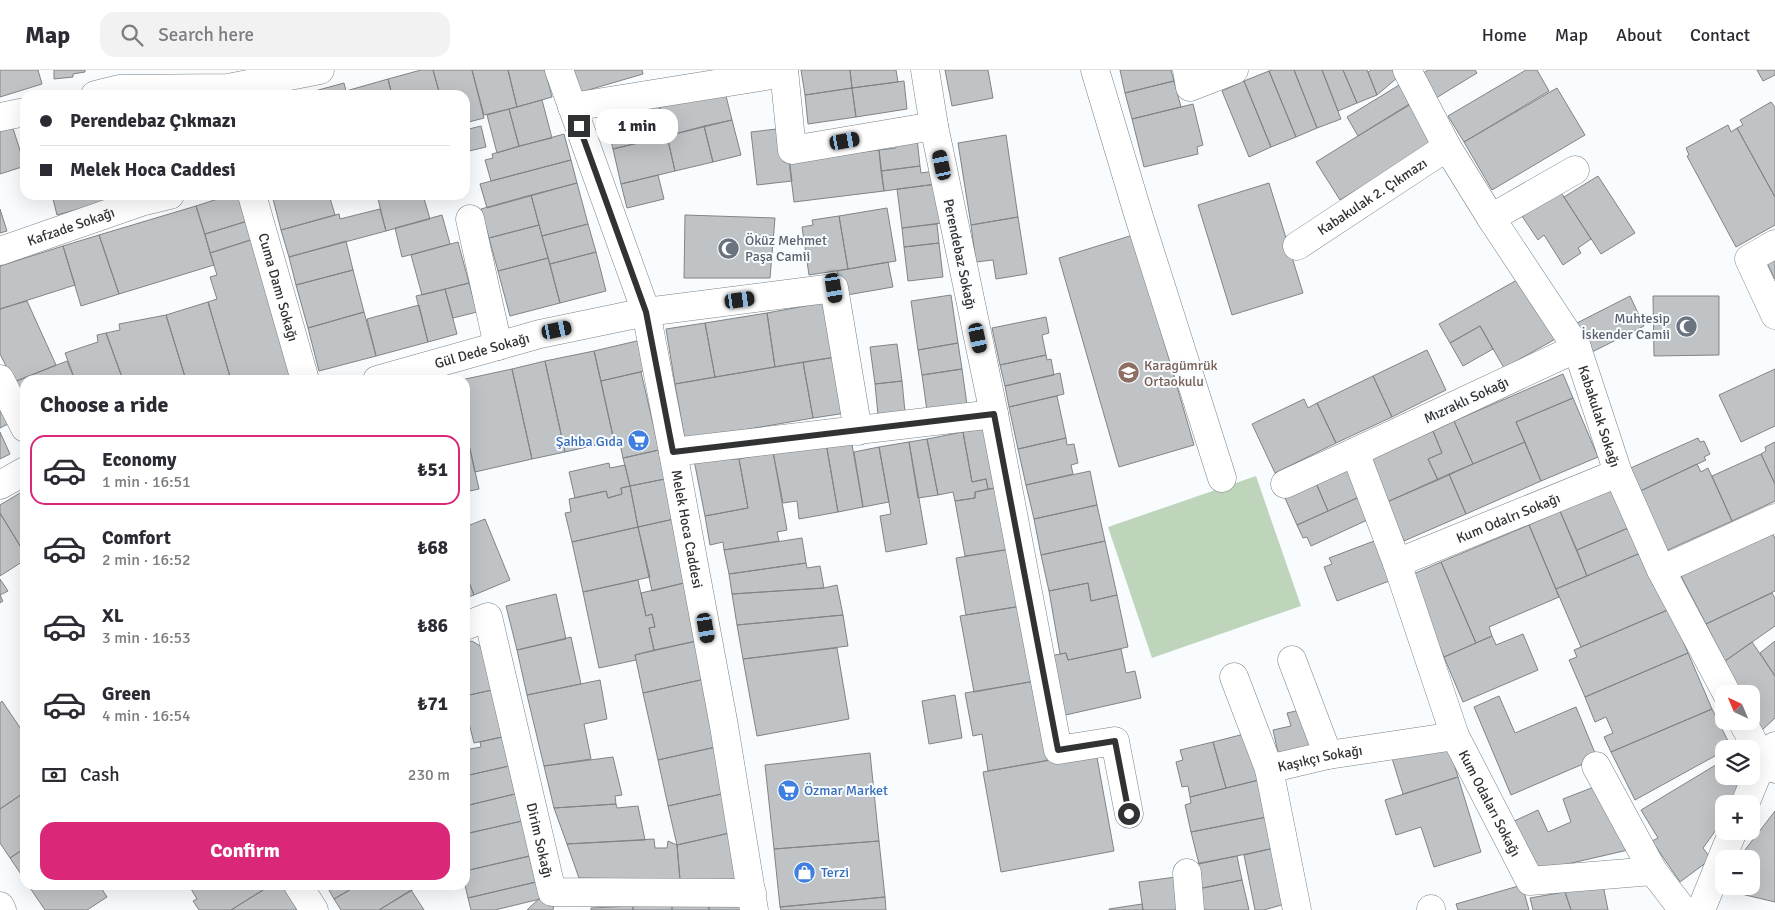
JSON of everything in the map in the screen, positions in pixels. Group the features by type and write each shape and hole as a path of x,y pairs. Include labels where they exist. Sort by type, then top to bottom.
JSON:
{"street":[{"path":"232,90 320,70"},
{"name":"Melek Hoca Caddesi","path":"559,70 646,312 673,452 753,902"},
{"name":"Perendebaz Sokağı","path":"925,70 934,126 994,414 1058,750 1115,741 1129,814"},
{"path":"1095,70 1222,478"},
{"path":"1188,78 1234,70"},
{"name":"Kabakulak Sokağı","path":"1407,70 1447,147 1490,218 1577,348 1618,473 1661,570 1722,685"},
{"path":"572,107 784,71 792,150 934,126"},
{"path":"113,87 199,90"},
{"path":"0,118 20,113"},
{"name":"Kabakulak 2. Çıkmazı","path":"1297,246 1447,147"},
{"path":"1490,218 1575,170"},
{"name":"Kafzade Sokağı","path":"0,251 137,200"},
{"name":"Cuma Damı Sokağı","path":"253,200 304,375"},
{"path":"470,219 498,346"},
{"path":"1775,244 1749,259 1775,315"},
{"name":"Gül Dede Sokağı","path":"395,375 540,334 646,312 834,288 858,432"},
{"name":"Mızraklı Sokağı","path":"1285,484 1577,348"},
{"path":"0,379 20,418"},
{"path":"673,452 858,432 994,414"},
{"path":"1355,452 1397,563"},
{"name":"Kum Odalrı Sokağı","path":"1397,563 1618,473"},
{"path":"0,485 20,475"},
{"path":"1661,570 1775,518"},
{"name":"Kum Odaları Sokağı","path":"1397,563 1455,736 1530,881 1653,871"},
{"name":"Dirim Sokağı","path":"470,624 488,617 552,892 753,902"},
{"path":"1292,660 1328,755"},
{"path":"1234,677 1269,769"},
{"path":"1749,730 1771,759 1750,795"},
{"name":"Kaşıkçı Sokağı","path":"1297,910 1269,769 1328,755 1455,736"},
{"path":"1596,766 1653,871 1683,910"},
{"path":"1701,910 1729,840"},
{"path":"1187,873 1190,910"},
{"path":"301,890 314,910"},
{"path":"0,906 2,910"}],"green space":[{"path":"1256,476 1301,606 1152,658 1108,527"}],"building":[{"path":"0,70 38,70 42,84 0,97"},
{"path":"54,70 85,70 85,72 73,74 73,77 54,79"},
{"path":"421,70 433,70 439,90 391,90 388,79"},
{"path":"433,70 472,70 484,118 470,122 470,90 439,90"},
{"path":"472,70 508,70 517,107 484,115"},
{"path":"508,70 545,70 552,97 517,107"},
{"path":"571,70 642,70 643,74 578,93"},
{"path":"801,70 850,70 852,88 805,95"},
{"path":"850,70 896,70 898,82 852,88"},
{"path":"945,70 988,70 993,98 952,106"},
{"path":"1120,70 1171,70 1174,81 1125,93"},
{"path":"1294,70 1317,128 1296,137 1269,71"},
{"path":"1294,70 1322,70 1341,119 1317,128"},
{"path":"1322,70 1343,70 1357,103 1338,111"},
{"path":"1343,70 1367,70 1377,95 1357,103"},
{"path":"1371,70 1393,70 1397,78 1377,95 1368,72"},
{"path":"1428,70 1475,70 1477,73 1436,98 1422,74"},
{"path":"1526,70 1537,70 1549,91 1464,142 1448,116"},
{"path":"1757,70 1775,70 1775,75 1763,81"},
{"path":"1269,71 1296,137 1271,147 1244,81"},
{"path":"388,79 391,90 350,90"},
{"path":"904,81 907,109 856,117 852,88"},
{"path":"1174,81 1181,107 1132,119 1125,93"},
{"path":"1244,81 1271,147 1249,157 1222,91"},
{"path":"1404,82 1416,101 1358,136 1347,117"},
{"path":"344,83 346,90 318,90"},
{"path":"724,88 732,120 667,136 659,104"},
{"path":"852,88 856,117 808,124 805,95"},
{"path":"1557,88 1585,135 1492,190 1464,142"},
{"path":"657,96 667,136 613,149 603,109"},
{"path":"542,100 552,138 519,146 509,109"},
{"path":"1771,102 1775,107 1775,197 1737,128 1743,125 1740,120"},
{"path":"1411,103 1435,142 1340,200 1316,162"},
{"path":"1193,104 1203,145 1197,147 1198,154 1144,167 1132,119"},
{"path":"509,109 519,146 497,153 487,115"},
{"path":"732,120 741,155 713,162 704,126"},
{"path":"11,122 20,150 20,168 0,174 0,125"},
{"path":"1728,125 1731,132 1737,128 1775,197 1775,225 1736,247 1687,156 1689,155 1686,148"},
{"path":"481,126 486,147 470,151 470,129"},
{"path":"704,126 713,162 675,171 667,136"},
{"path":"785,128 792,181 757,185 751,132"},
{"path":"564,134 571,160 491,181 485,160 493,158 492,154"},
{"path":"1006,135 1018,217 971,225 958,143"},
{"path":"667,136 675,171 621,184 613,149"},
{"path":"917,138 920,166 881,171 879,150 896,148 896,141"},
{"path":"879,150 884,191 794,202 789,161"},
{"path":"571,160 577,183 487,208 480,184"},
{"path":"920,166 921,173 935,171 937,184 884,191 881,171"},
{"path":"658,175 664,199 627,208 621,184"},
{"path":"1598,176 1635,233 1601,254 1564,197"},
{"path":"577,183 588,224 542,236 531,195"},
{"path":"1269,183 1303,293 1232,315 1198,205"},
{"path":"937,184 941,223 902,228 897,189"},
{"path":"1558,188 1591,239 1578,248 1581,253 1563,265 1544,235 1538,240 1520,213"},
{"path":"531,195 539,225 489,238 481,209"},
{"path":"53,200 112,200 57,215"},
{"path":"215,200 245,200 251,220 205,234 196,206"},
{"path":"273,200 330,200 335,215 281,230"},
{"path":"378,200 424,200 430,219 386,231"},
{"path":"196,206 214,265 119,294 99,235"},
{"path":"887,208 896,261 848,269 839,216"},
{"path":"0,209 7,231 0,233"},
{"path":"380,209 386,231 289,257 281,230 339,214 340,219"},
{"path":"442,215 450,244 402,257 395,228"},
{"name":"Öküz Mehmet Paşa Camii","path":"685,215 775,218 770,278 684,278"},
{"path":"839,216 848,269 809,275 802,227 813,225 812,220"},
{"path":"1018,217 1027,274 996,279 993,260 976,262 971,225"},
{"path":"251,220 257,238 210,253 205,234"},
{"path":"588,224 596,252 550,264 542,236"},
{"path":"937,224 939,243 904,247 902,228"},
{"path":"539,225 548,258 498,271 489,238"},
{"path":"99,235 119,294 81,306 63,246"},
{"path":"1133,235 1194,445 1119,467 1059,258"},
{"path":"257,238 298,375 230,375 208,302 217,299 210,277 217,275 210,253"},
{"path":"346,241 353,270 296,285 289,257"},
{"path":"458,242 469,283 422,295 411,255"},
{"path":"939,243 943,277 908,281 904,247"},
{"path":"63,246 75,285 0,309 0,266"},
{"path":"1775,251 1775,279 1764,257"},
{"path":"596,252 606,291 560,303 550,264"},
{"path":"548,258 560,303 510,316 498,271"},
{"path":"888,262 893,287 841,296 837,271"},
{"path":"353,270 364,312 308,328 296,285"},
{"path":"1524,276 1559,337 1504,368 1480,326 1450,343 1439,324"},
{"path":"469,283 477,312 453,318 445,289"},
{"path":"445,289 457,334 428,342 416,296"},
{"path":"951,295 958,343 918,350 911,301"},
{"path":"1630,296 1644,326 1590,353 1575,324"},
{"name":"Muhtesip İskender Camii","path":"1653,296 1719,296 1719,355 1654,356"},
{"path":"27,301 56,365 31,375 20,375 20,380 14,382 0,354 0,309"},
{"path":"208,302 230,375 184,375 166,315"},
{"path":"827,302 836,357 775,367 767,313"},
{"path":"419,305 428,342 376,356 367,319"},
{"path":"364,312 376,356 319,371 308,328"},
{"path":"767,313 775,367 715,377 705,323"},
{"path":"166,315 184,375 121,375 106,333 120,330 119,324"},
{"path":"1046,317 1049,333 1042,335 1046,355 1000,365 992,328"},
{"path":"705,323 715,377 675,384 666,329"},
{"path":"1480,326 1493,349 1463,366 1450,343"},
{"path":"106,333 121,375 73,375 65,353 98,342 97,335"},
{"path":"641,340 648,370 601,381 594,351"},
{"path":"958,343 962,369 922,375 918,350"},
{"path":"897,344 902,381 875,384 870,347"},
{"path":"1427,350 1446,390 1392,417 1373,376"},
{"path":"594,351 614,441 565,452 545,361"},
{"path":"1046,355 1047,360 1051,359 1054,375 1005,386 1000,365"},
{"path":"836,357 846,413 813,418 803,362"},
{"path":"67,361 73,375 32,375"},
{"path":"545,361 565,452 532,459 512,369"},
{"path":"803,362 813,418 685,440 675,384"},
{"path":"512,369 532,459 475,472 470,450 470,378"},
{"path":"962,369 967,405 927,411 922,375"},
{"path":"1775,369 1775,426 1741,442 1719,395"},
{"path":"641,372 659,450 623,458 619,439 614,441 601,381"},
{"path":"1060,373 1064,394 1009,407 1005,386"},
{"path":"1563,374 1573,398 1516,422 1525,442 1473,464 1454,421"},
{"path":"1373,376 1392,417 1336,443 1317,403"},
{"path":"20,380 20,393 14,382"},
{"path":"902,381 905,412 878,415 875,384"},
{"path":"1057,396 1066,438 1018,449 1009,407"},
{"path":"1573,398 1598,457 1541,481 1516,422"},
{"path":"0,399 12,422 0,428"},
{"path":"1304,399 1308,408 1317,403 1336,443 1275,473 1252,424"},
{"path":"1454,421 1473,464 1438,480 1428,459 1442,453 1433,431"},
{"path":"993,427 1006,486 988,489 986,479 972,482 963,432"},
{"path":"1433,431 1442,453 1428,459 1438,480 1387,502 1368,459"},
{"path":"0,432 10,454 0,459"},
{"path":"963,432 972,482 986,479 988,489 975,492 975,498 955,501 953,492 938,495 927,439"},
{"path":"1066,438 1067,445 1074,444 1078,463 1071,465 1073,474 1026,485 1018,449"},
{"path":"1698,438 1700,442 1704,441 1710,454 1704,457 1706,460 1634,494 1624,471"},
{"path":"851,439 863,507 838,512 826,443"},
{"path":"927,439 938,495 918,498 909,442"},
{"path":"909,442 927,544 886,552 880,516 891,514 879,447"},
{"path":"1525,442 1541,481 1466,514 1449,474"},
{"path":"1775,442 1775,484 1761,454 1766,451 1765,447"},
{"path":"826,443 838,512 799,519 797,501 783,503 773,452"},
{"path":"879,447 889,502 863,507 854,452"},
{"path":"470,449 479,489 470,491"},
{"path":"659,450 665,479 630,486 623,458"},
{"path":"773,452 787,530 777,532 779,541 724,550 723,542 710,545 705,516 748,508 739,459"},
{"path":"1761,454 1775,484 1775,501 1732,521 1712,476"},
{"path":"739,459 748,508 705,516 694,460"},
{"path":"609,463 610,468 625,465 630,486 621,488 622,494 608,498 606,491 575,498 569,472"},
{"path":"1697,464 1701,472 1708,468 1732,521 1661,553 1634,494"},
{"path":"1353,466 1366,494 1328,511 1316,483"},
{"path":"1090,471 1097,505 1034,519 1026,485"},
{"path":"1449,474 1466,514 1404,541 1387,502"},
{"path":"665,479 674,519 638,527 630,486"},
{"path":"1316,483 1328,511 1297,525 1285,498"},
{"path":"630,486 638,527 572,542 565,513 571,512 569,499 606,491 608,498 622,494 621,488"},
{"path":"1006,486 1017,548 965,556 955,501 975,498 975,492"},
{"path":"1618,487 1635,525 1577,550 1560,511"},
{"path":"20,493 20,546 0,513 0,505"},
{"path":"1366,494 1376,516 1311,546 1307,537 1303,538 1297,525"},
{"path":"1097,505 1105,541 1041,555 1034,519"},
{"path":"1560,511 1587,576 1556,589 1529,525"},
{"path":"0,513 20,546 20,563 0,576"},
{"path":"485,519 510,580 474,595 470,585 470,525"},
{"path":"674,519 688,582 652,591 638,527"},
{"path":"1529,525 1559,597 1489,627 1492,636 1476,643 1441,562"},
{"path":"1635,525 1645,551 1587,576 1577,550"},
{"path":"638,527 650,577 583,592 572,542"},
{"path":"1771,532 1775,538 1775,591 1706,624 1680,574"},
{"path":"802,538 806,563 729,574 724,550"},
{"path":"1382,538 1397,578 1337,601 1324,567 1332,564 1329,558"},
{"path":"1105,541 1117,595 1091,601 1088,583 1049,591 1041,555"},
{"path":"1017,548 1028,605 966,615 956,558"},
{"path":"1645,551 1670,609 1581,647 1556,589"},
{"path":"1441,562 1476,643 1444,657 1409,576"},
{"path":"806,563 807,568 820,566 824,588 732,594 729,574"},
{"path":"0,579 8,591 0,595"},
{"path":"638,580 646,616 652,614 655,627 649,628 654,650 635,655 636,660 599,668 583,592"},
{"path":"688,582 701,640 654,650 649,628 655,627 652,614 646,616 641,593"},
{"path":"1088,583 1091,601 1117,595 1128,647 1068,660 1066,653 1060,654 1049,591"},
{"path":"470,585 474,595 470,596"},
{"path":"837,585 843,615 737,625 732,594 824,588"},
{"path":"1772,593 1775,598 1775,626 1725,661 1706,624"},
{"path":"556,594 566,639 517,650 506,606"},
{"path":"1028,605 1041,680 974,692 960,616"},
{"path":"1670,609 1688,653 1585,697 1569,660 1577,657 1574,650"},
{"path":"843,615 848,646 743,659 737,625"},
{"path":"1523,634 1538,670 1463,702 1444,657 1492,636 1496,645"},
{"path":"571,637 581,684 527,695 517,650"},
{"path":"701,640 709,678 643,693 635,655"},
{"path":"1775,641 1775,676 1760,653"},
{"path":"470,642 485,649 492,690 470,695"},
{"path":"1752,642 1775,676 1775,718 1761,731 1760,685 1737,685 1725,661"},
{"path":"837,648 849,719 757,736 743,659"},
{"path":"1121,649 1126,673 1135,671 1141,698 1061,716 1050,656 1066,653 1068,660"},
{"path":"1688,653 1712,709 1611,752 1604,737 1613,733 1606,717 1595,722 1585,697"},
{"path":"709,678 724,745 658,760 643,693"},
{"path":"600,680 607,719 584,724 591,759 544,766 527,695"},
{"path":"1041,680 1055,759 988,771 982,734 973,736 965,693"},
{"path":"492,690 502,737 474,743 470,727 470,695"},
{"path":"955,695 962,738 929,744 922,701"},
{"path":"1499,696 1515,733 1576,707 1597,758 1511,795 1474,707"},
{"path":"2,701 20,728 20,795 0,809 0,703"},
{"path":"1309,708 1319,748 1279,757 1273,730 1291,726 1287,713"},
{"path":"1712,709 1715,715 1715,730 1722,730 1728,740 1715,740 1715,756 1635,800 1611,752"},
{"path":"1252,732 1263,779 1226,788 1213,742"},
{"path":"502,737 509,766 470,775 470,749 481,747 480,742"},
{"path":"1446,738 1458,777 1403,794 1391,755"},
{"path":"1213,742 1226,788 1190,797 1188,786 1182,787 1176,762 1183,760 1180,750"},
{"path":"716,747 726,793 668,806 658,760"},
{"path":"1096,752 1114,851 1001,872 983,772"},
{"path":"870,753 879,841 774,849 765,765"},
{"path":"613,757 622,795 615,796 616,804 554,808 544,766"},
{"path":"1715,765 1715,785 1744,785 1739,795 1715,795 1715,831 1703,848 1711,859 1680,882 1652,841 1658,838 1641,810"},
{"path":"509,766 515,794 470,805 470,775"},
{"path":"1458,777 1481,852 1434,867 1421,827 1396,835 1385,800"},
{"path":"1263,779 1272,816 1191,832 1185,805 1191,803 1190,797"},
{"path":"1594,787 1628,850 1537,871 1510,823 1538,810 1548,832 1571,822 1563,799"},
{"path":"726,793 734,832 677,845 668,806"},
{"path":"515,794 522,821 470,833 470,805"},
{"path":"20,795 20,851 10,858 0,843 0,809"},
{"path":"616,804 617,808 638,806 645,840 567,844 554,808"},
{"path":"1775,811 1775,902 1746,895 1760,895 1760,850 1745,850 1753,840 1760,840 1760,830"},
{"path":"1272,816 1279,847 1199,864 1191,832"},
{"path":"531,819 539,854 470,870 470,833"},
{"path":"734,832 738,879 680,880 677,845"},
{"path":"654,839 655,848 667,848 668,841 677,845 680,880 579,878 567,844"},
{"path":"879,841 885,897 780,907 774,849"},
{"path":"1279,847 1292,902 1264,910 1255,910 1244,855"},
{"path":"20,851 20,873 10,858"},
{"path":"529,856 536,882 468,898 466,890 470,890 470,870"},
{"path":"1237,856 1242,880 1193,890 1189,865"},
{"path":"1183,876 1188,910 1143,910 1139,882"},
{"path":"1242,880 1249,910 1196,910 1193,890"},
{"path":"536,882 540,899 495,910 471,910 468,898"},
{"path":"1522,885 1529,910 1458,910 1456,904"},
{"path":"1603,885 1608,910 1571,910 1565,892"},
{"path":"31,890 103,890 107,897 87,910 45,910"},
{"path":"192,890 263,890 231,910 199,910 193,901 197,899"},
{"path":"263,890 285,890 297,910 231,910"},
{"path":"329,890 349,890 334,899"},
{"path":"349,890 412,890 379,910 341,910 334,899"},
{"path":"411,890 424,910 379,910"},
{"path":"1565,892 1571,910 1533,910 1530,898"},
{"path":"545,893 554,902 553,910 527,910"},
{"path":"885,897 886,910 781,910 780,907"},
{"path":"747,901 747,910 709,910 709,903"},
{"path":"709,903 709,910 672,910 672,904"},
{"path":"672,904 672,910 633,910 633,906"},
{"path":"1142,904 1143,910 1109,910 1109,909"},
{"path":"633,906 633,910 591,910 591,908"}],"place":[{"name":"Öküz Mehmet Paşa Camii","path":"729,248"},
{"name":"Muhtesip İskender Camii","path":"1686,326"},
{"name":"Karagümrük Ortaokulu","path":"1128,373"},
{"name":"Şahba Gıda","path":"639,441"},
{"name":"Özmar Market","path":"788,790"},
{"name":"Terzi","path":"805,872"}],"route":[{"path":"579,126 646,312 673,452 858,432 994,414 1058,750 1115,741 1129,814"}]}
